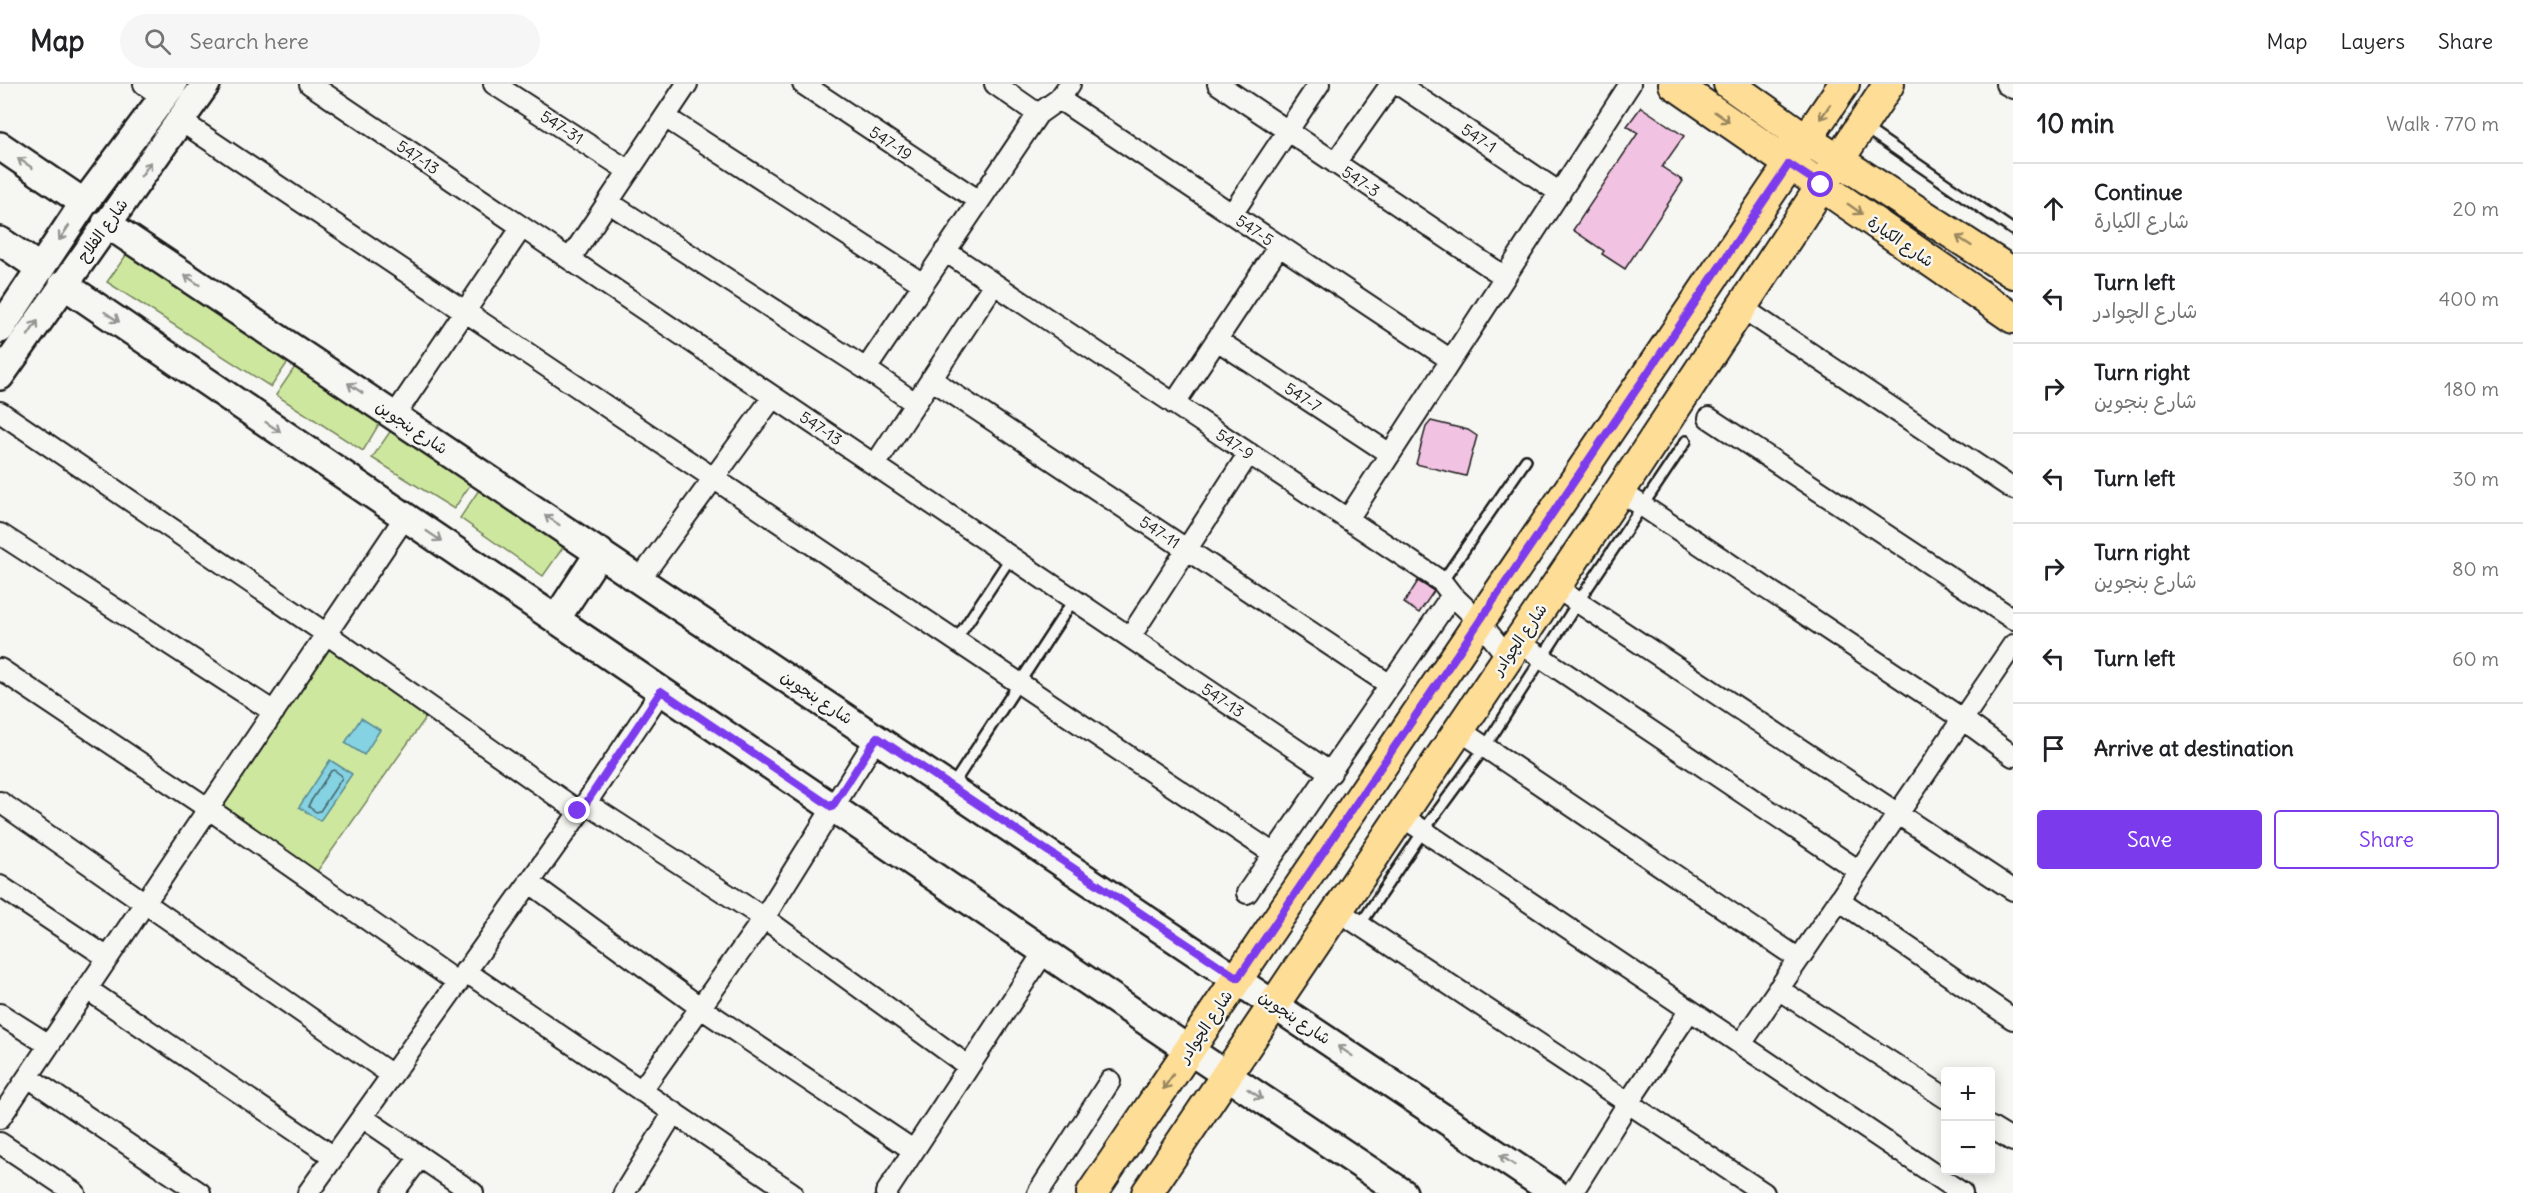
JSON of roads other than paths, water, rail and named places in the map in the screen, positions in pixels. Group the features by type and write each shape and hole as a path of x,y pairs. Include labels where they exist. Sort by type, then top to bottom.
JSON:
{"main road":[{"name":"شارع الكيارة","path":"1674,84 2013,318"},
{"name":"شارع الكيارة","path":"1729,84 1806,140 2013,273"},
{"name":"شارع الچوادر","path":"1092,1193 1844,84"},
{"name":"شارع الچوادر","path":"1152,1191 1274,1003 1348,917 1412,823 1458,729 1512,649 1567,594 1631,499 1741,307 1889,84"}],"street":[{"name":"شارع الفلاح","path":"0,376 106,222 206,84"},
{"name":"547-13","path":"310,84 1331,773"},
{"name":"547-31","path":"494,84 629,171"},
{"path":"570,260 687,84"},
{"name":"547-19","path":"803,84 979,201"},
{"path":"995,84 1038,114"},
{"name":"547-3","path":"1218,84 1505,277"},
{"path":"1232,214 1319,84"},
{"path":"1335,163 1391,84"},
{"name":"547-1","path":"1398,84 1560,193"},
{"path":"1348,519 1630,84"},
{"path":"2006,84 2013,88"},
{"name":"شارع الفلاح","path":"0,329 160,89"},
{"path":"866,369 1038,114 1065,92"},
{"name":"547-5","path":"1065,92 1232,214 1451,360"},
{"path":"665,117 923,284"},
{"path":"181,121 1274,855"},
{"path":"0,146 84,203"},
{"path":"608,202 915,403"},
{"name":"شارع بنجوين","path":"106,222 1556,1193"},
{"path":"395,415 467,312 522,227"},
{"path":"0,241 40,268"},
{"path":"1174,404 1279,246"},
{"name":"547-9","path":"945,251 1348,519 1447,588 1479,621 1512,649 1543,659 1859,872"},
{"path":"63,284 1044,952 1403,1193"},
{"path":"875,465 994,284"},
{"path":"1741,307 2013,489"},
{"name":"547-7","path":"1217,340 1390,454"},
{"name":"547-11","path":"931,379 1390,685"},
{"path":"640,579 773,397"},
{"path":"0,412 582,807 764,918 968,1066"},
{"path":"1709,418 2013,619"},
{"path":"1130,637 1249,453"},
{"path":"1631,499 1961,718 2013,756"},
{"path":"0,1118 328,635 405,517"},
{"path":"0,534 274,712"},
{"path":"556,619 600,552"},
{"path":"1247,892 1390,685 1447,588"},
{"path":"1567,594 2013,890"},
{"path":"1741,1044 1961,718 2013,645"},
{"path":"0,669 462,977 641,1091 792,1193"},
{"path":"308,1193 530,882 661,691"},
{"path":"1458,729 1799,959"},
{"path":"641,1091 764,918 877,737"},
{"path":"0,802 392,1075"},
{"path":"1412,823 1741,1044 1941,1187 1962,1193"},
{"path":"530,882 701,1008 913,1150"},
{"path":"0,886 108,958"},
{"path":"1839,900 2013,1019"},
{"path":"1348,917 1764,1193"},
{"path":"886,1193 1044,952"},
{"path":"87,989 334,1156"},
{"path":"1778,989 1941,1095"},
{"path":"1572,1193 1690,1010"},
{"path":"0,1014 49,1045"},
{"path":"28,1077 200,1193"},
{"path":"1038,1193 1110,1081"},
{"path":"624,1193 674,1113"},
{"path":"362,1118 474,1193"},
{"path":"1995,1130 2013,1142"},
{"path":"0,1143 75,1193"},
{"path":"393,1193 420,1157"}],"lane":[{"path":"1861,125 2013,230"},
{"path":"1631,499 1686,441"},
{"path":"1447,588 1526,460"},
{"path":"956,640 1011,557"},
{"path":"1412,823 1485,747 1543,659 1567,594"},
{"path":"951,787 1074,599"}],"water":[{"path":"361,718 380,730 364,755 345,743"},
{"path":"330,760 352,774 320,821 299,807"}]}
